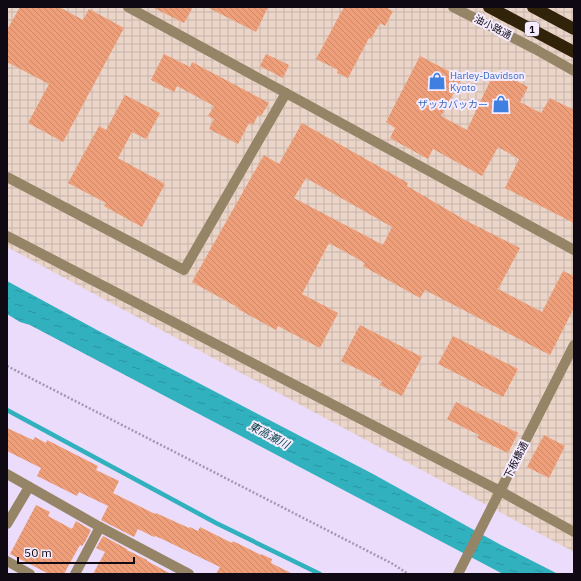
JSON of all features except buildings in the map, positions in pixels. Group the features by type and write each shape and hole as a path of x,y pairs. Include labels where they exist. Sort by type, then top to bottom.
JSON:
{"highway":[{"name":"1","path":"489,7 574,52"},
{"name":"1","path":"533,7 574,29"}],"street":[{"path":"128,7 574,250"},
{"name":"油小路通","path":"453,7 535,48 574,71"},
{"path":"7,177 184,270 286,93"},
{"path":"7,236 574,532"},
{"name":"下板橋通","path":"458,574 574,345"},
{"path":"7,474 100,527 189,574"},
{"path":"7,524 29,486"},
{"path":"75,574 100,527"},
{"path":"7,562 30,574"}],"path":[{"path":"7,366 393,564 408,574"}],"shaded area":[{"path":"7,7 574,7 574,552 7,247"}],"water":[{"name":"東高瀬川","path":"7,281 97,330 373,474 501,545 558,574 503,574 30,325 20,322 7,314"}],"waterway":[{"path":"7,410 216,523 320,574"}],"place":[{"name":"Harley-Davidson Kyoto","path":"437,81"},
{"name":"ザッカバッカー","path":"501,104"}]}
